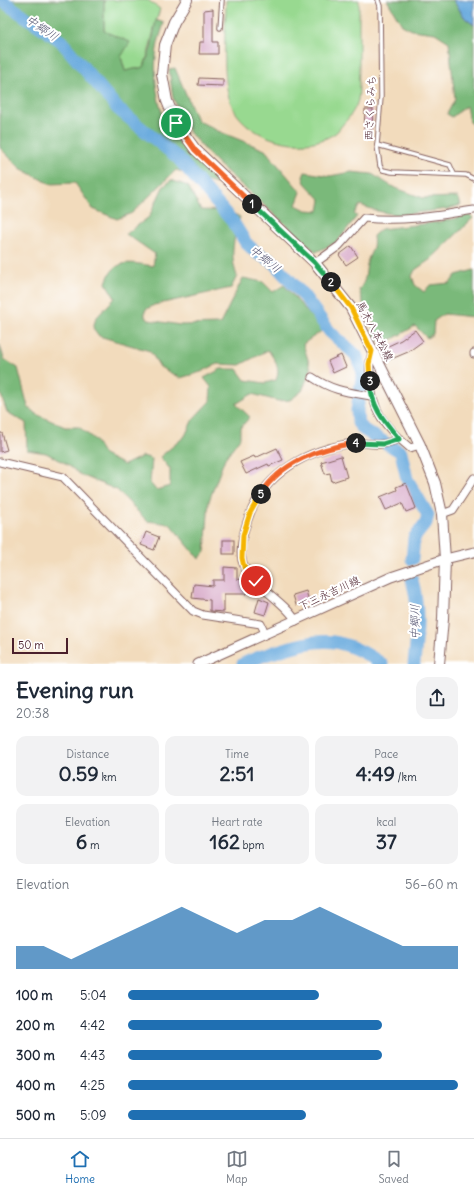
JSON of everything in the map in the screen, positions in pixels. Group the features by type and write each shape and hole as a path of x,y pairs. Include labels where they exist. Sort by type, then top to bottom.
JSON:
{"main road":[{"name":"馬木八本松線","path":"188,0 174,22 165,45 164,52 162,74 167,101 176,123 195,150 315,263 351,308 420,445 435,483 442,514 445,559 443,619 439,664"},
{"name":"下三永吉川線","path":"198,664 391,577 445,559 474,552"}],"street":[{"path":"315,263 339,246 364,218 390,220 416,219 474,210"},
{"path":"364,395 372,351"},
{"path":"312,377 325,386 336,390 364,395 382,419 395,440 410,448 420,445"},
{"path":"296,621 286,608 256,581 244,567 242,558 243,535 250,513 266,486 288,466 303,458 355,443 383,444 395,440"},
{"path":"0,462 63,477 193,611 203,615 261,624 265,633"},
{"path":"442,514 453,510 473,483"}],"lane":[{"path":"220,28 222,0"},
{"name":"西さくらみち","path":"378,0 380,6 381,35 381,97 377,145 380,166 383,170 392,172 466,175 474,179"},
{"path":"377,145 450,165 454,174"}],"green space":[{"path":"0,0 104,0 104,31 130,42 121,57 125,71 144,67 151,48 156,20 164,23 158,42 155,72 161,108 165,120 176,139 204,164 213,176 216,184 176,170 132,213 117,219 93,209 75,183 50,184 20,168 0,148"},
{"path":"104,0 148,0 160,9 144,67 125,71 121,57 104,32"},
{"path":"226,0 359,0 358,100 351,115 335,133 321,140 308,143 293,143 264,136 241,119 233,108 226,85"},
{"path":"387,0 453,0 465,18 474,25 474,123 471,124 466,106 452,117 447,114 455,99 449,42 435,33 412,30 402,25"},
{"path":"175,68 197,120 218,131 265,150 301,192 296,205 306,210 319,211 321,200 305,183 303,177 305,172 330,176 351,172 372,174 393,187 423,198 458,197 461,205 448,209 397,215 377,211 360,205 354,214 357,216 337,242 316,252 215,161 190,133 173,98 169,69"},
{"path":"171,180 188,186 201,210 228,211 240,217 233,246 233,260 237,276 231,288 154,305 145,310 145,317 149,320 180,325 220,324 243,278 263,282 273,292 284,285 323,330 303,344 311,369 302,391 290,400 278,401 252,394 236,404 250,417 240,428 240,438 225,458 209,501 205,552 199,559 170,524 147,521 117,490 81,475 65,463 46,453 27,450 26,423 7,412 0,392 0,345 4,359 18,368 28,407 36,414 65,427 79,427 95,440 104,455 124,465 143,456 152,459 150,483 156,490 170,486 170,469 160,457 185,436 193,419 210,401 211,387 204,378 221,369 237,369 245,380 265,383 276,380 278,368 268,350 240,365 217,364 201,372 180,378 160,367 150,351 99,336 93,328 96,318 115,298 106,283 109,275 114,269 119,265 131,263 153,266 155,254 126,234 149,217 163,187"},
{"path":"470,215 473,218 431,259 415,270 412,276 415,285 424,292 430,285 450,283 456,275 474,270 474,317 444,314 434,321 433,334 427,338 415,326 391,340 376,341 374,336 373,314 364,306 359,290 365,280 368,259 373,248 373,236 381,229 439,222"}],"water":[{"path":"453,0 474,0 474,25 465,18"}],"building":[{"path":"213,9 213,42 218,42 218,54 199,54 200,42 204,42 204,10"},
{"path":"199,78 223,79 223,86 198,85"},
{"path":"365,109 373,109 372,130 364,130"},
{"path":"351,246 358,257 346,265 339,255"},
{"path":"415,330 423,341 408,352 389,360 384,348 401,340"},
{"path":"341,355 346,367 333,373 328,361"},
{"path":"0,433 2,433 7,450 0,452"},
{"path":"277,448 283,460 269,466 268,464 246,474 240,462 254,456 255,458"},
{"path":"341,456 347,477 332,482 330,473 325,474 321,462"},
{"path":"406,483 416,508 406,512 402,503 386,510 380,497 397,490 396,487"},
{"path":"146,532 159,537 154,550 141,545"},
{"path":"223,540 234,540 234,554 223,554"},
{"path":"224,567 237,568 237,579 247,580 246,594 224,594 224,612 210,611 210,600 192,598 194,584 213,586 213,580 224,580"},
{"path":"306,591 309,601 296,605 293,595"},
{"path":"259,598 269,602 265,615 255,612"}],"waterway":[{"name":"中郷川","path":"1,0 61,41 118,109 178,158 233,222 246,243 258,254 272,261 304,296 330,332 356,355 363,372 357,410 358,423 364,430 401,452 407,479 428,515 426,523 414,538 412,559"},
{"name":"中郷川","path":"412,580 415,590 417,611 414,664"},
{"path":"243,664 294,646 320,641 344,644 355,648 382,664"}],"route":[{"path":"176,123 195,150 315,263 331,281 351,308 372,351 369,364 371,396 373,402 382,419 399,439 383,444 355,443 338,447 303,458 288,466 278,474 266,486 250,513 243,535 242,558 244,567 256,581"}]}
